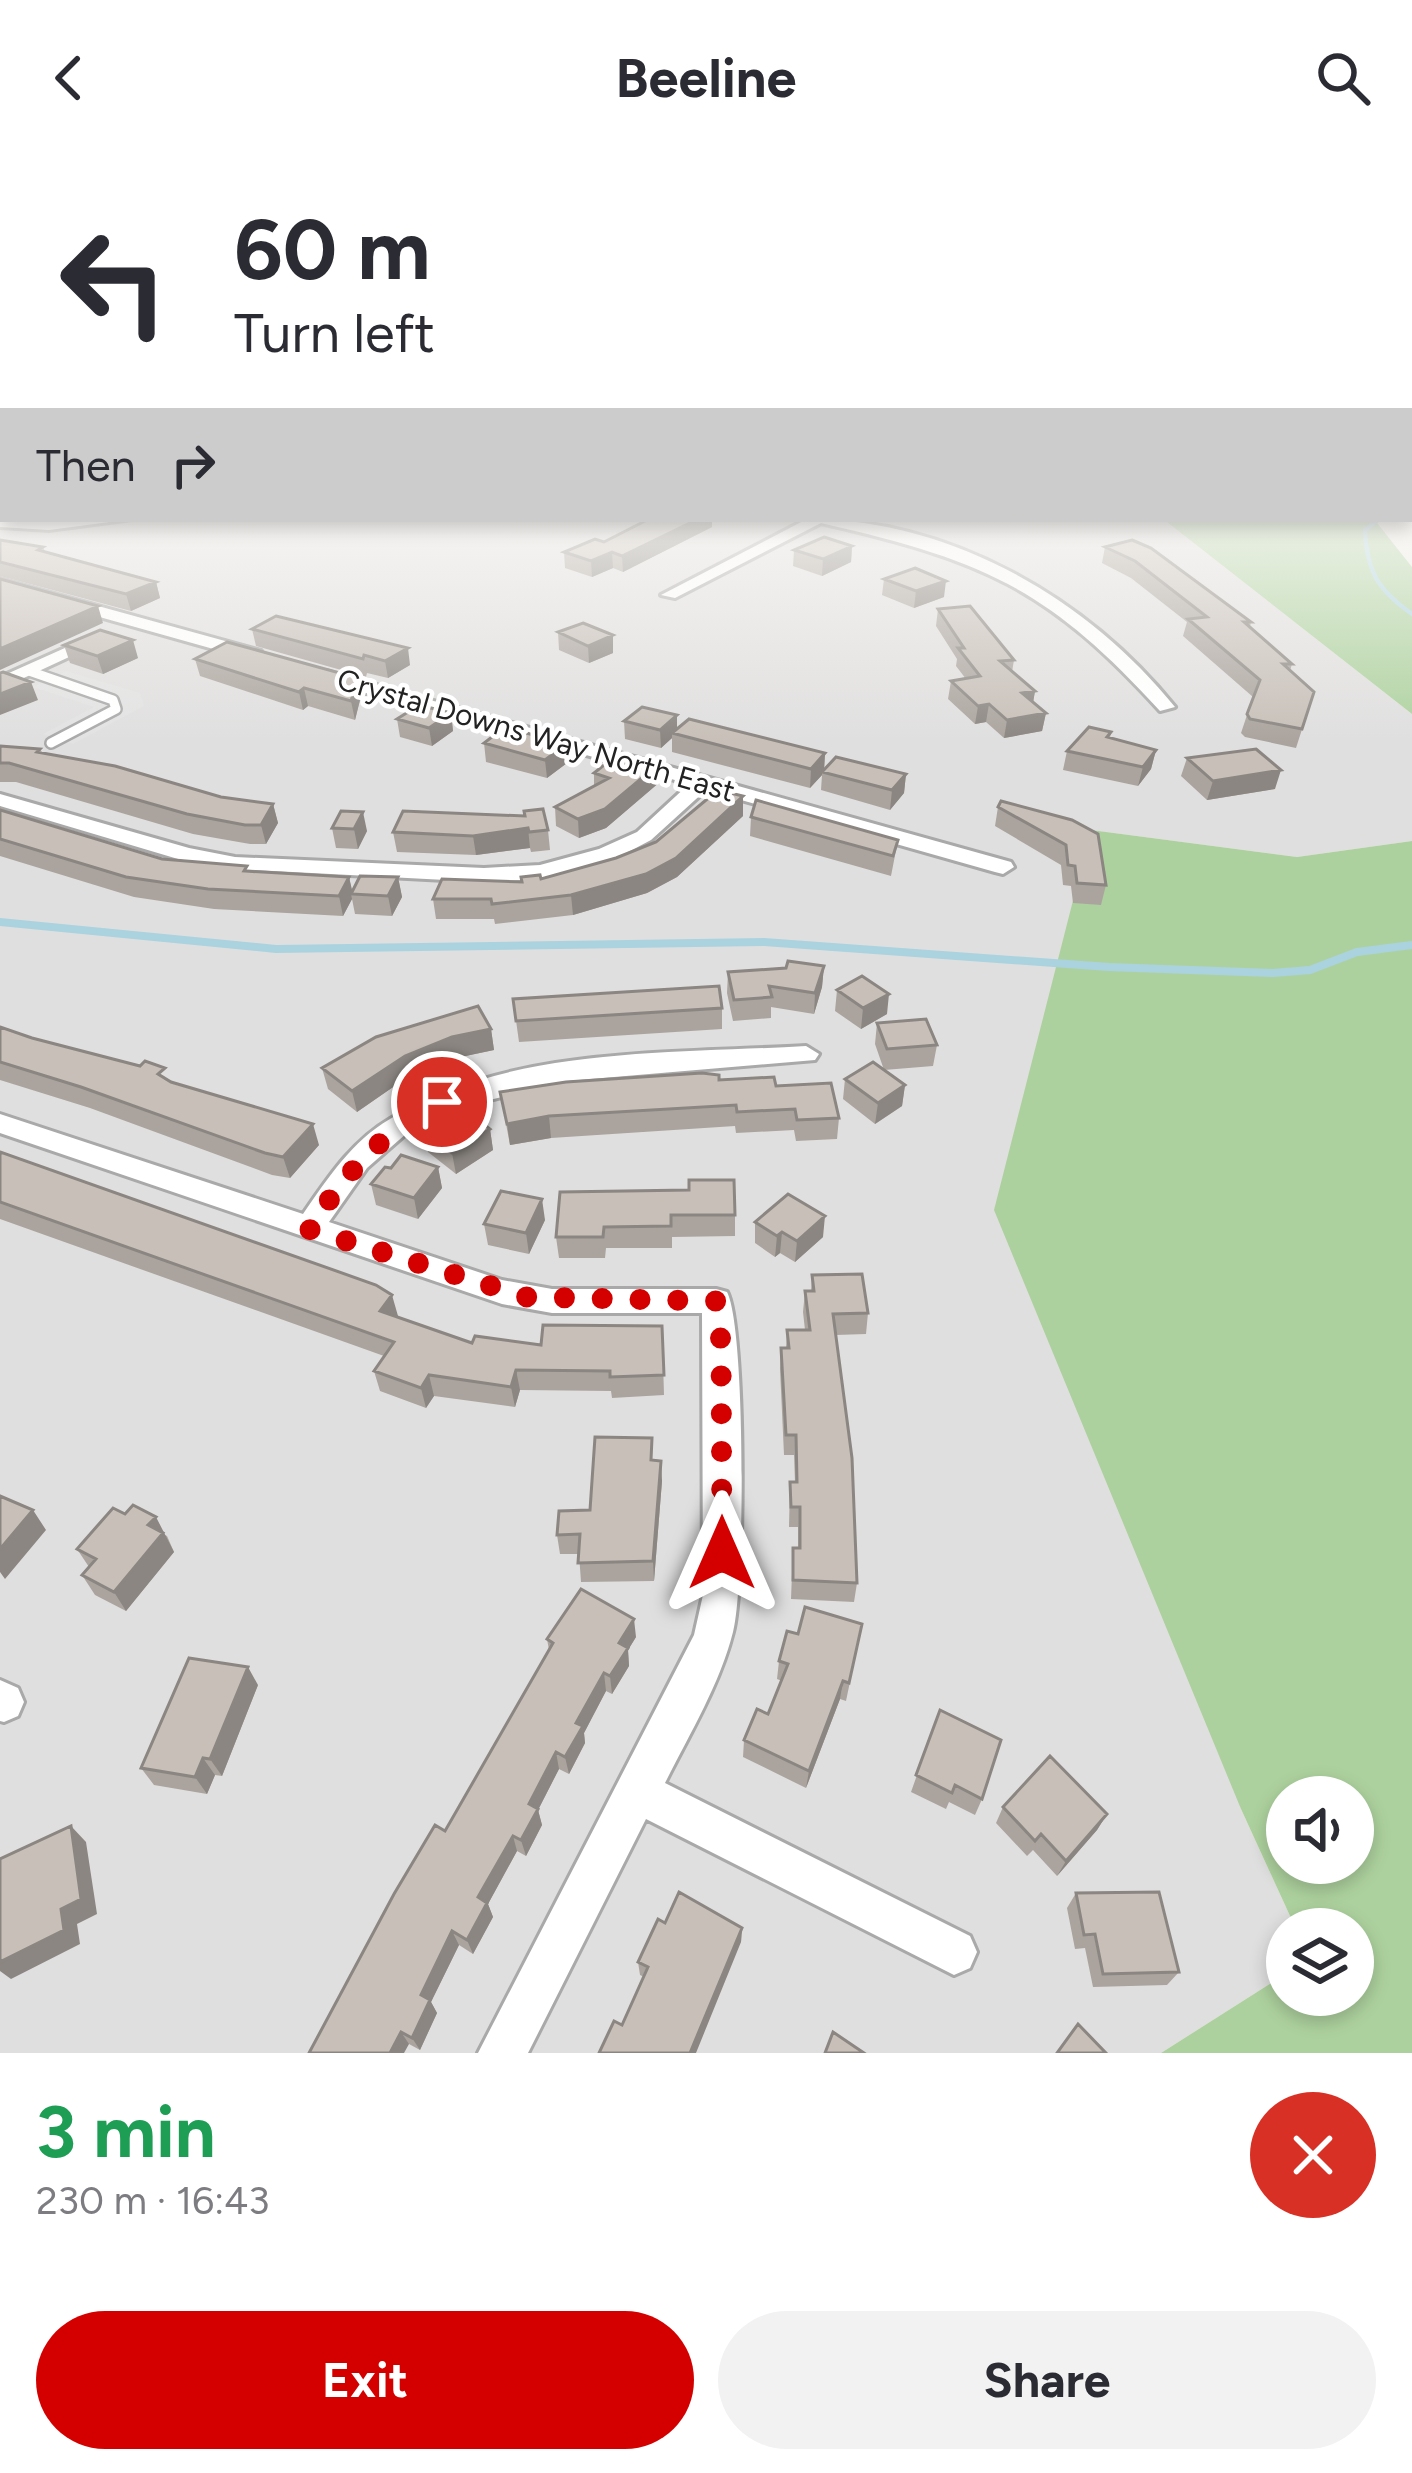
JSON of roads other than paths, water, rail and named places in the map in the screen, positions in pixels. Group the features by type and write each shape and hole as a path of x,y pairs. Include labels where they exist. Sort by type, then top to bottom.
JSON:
{"street":[{"path":"669,596 729,566"},
{"path":"980,566 1051,600 1166,707"},
{"path":"4,588 272,660"},
{"path":"0,684 137,622"},
{"name":"Crystal Downs Way North East","path":"295,667 1004,867"},
{"path":"0,800 186,854 235,863 484,874 541,872 607,854 644,836 703,782"},
{"path":"308,1229 358,1159 400,1125 442,1102 526,1077 806,1054"},
{"path":"0,1123 502,1292 535,1298 716,1301 721,1342 722,1595 712,1637 687,1697 502,2053"},
{"path":"637,1792 954,1952"}],"lane":[{"path":"29,670 113,700 116,709 51,743"}],"waterway":[{"path":"1371,566 1383,588 1412,614"},
{"path":"0,922 276,949 764,942 1109,967 1273,973 1310,970 1357,952 1412,945"}]}
